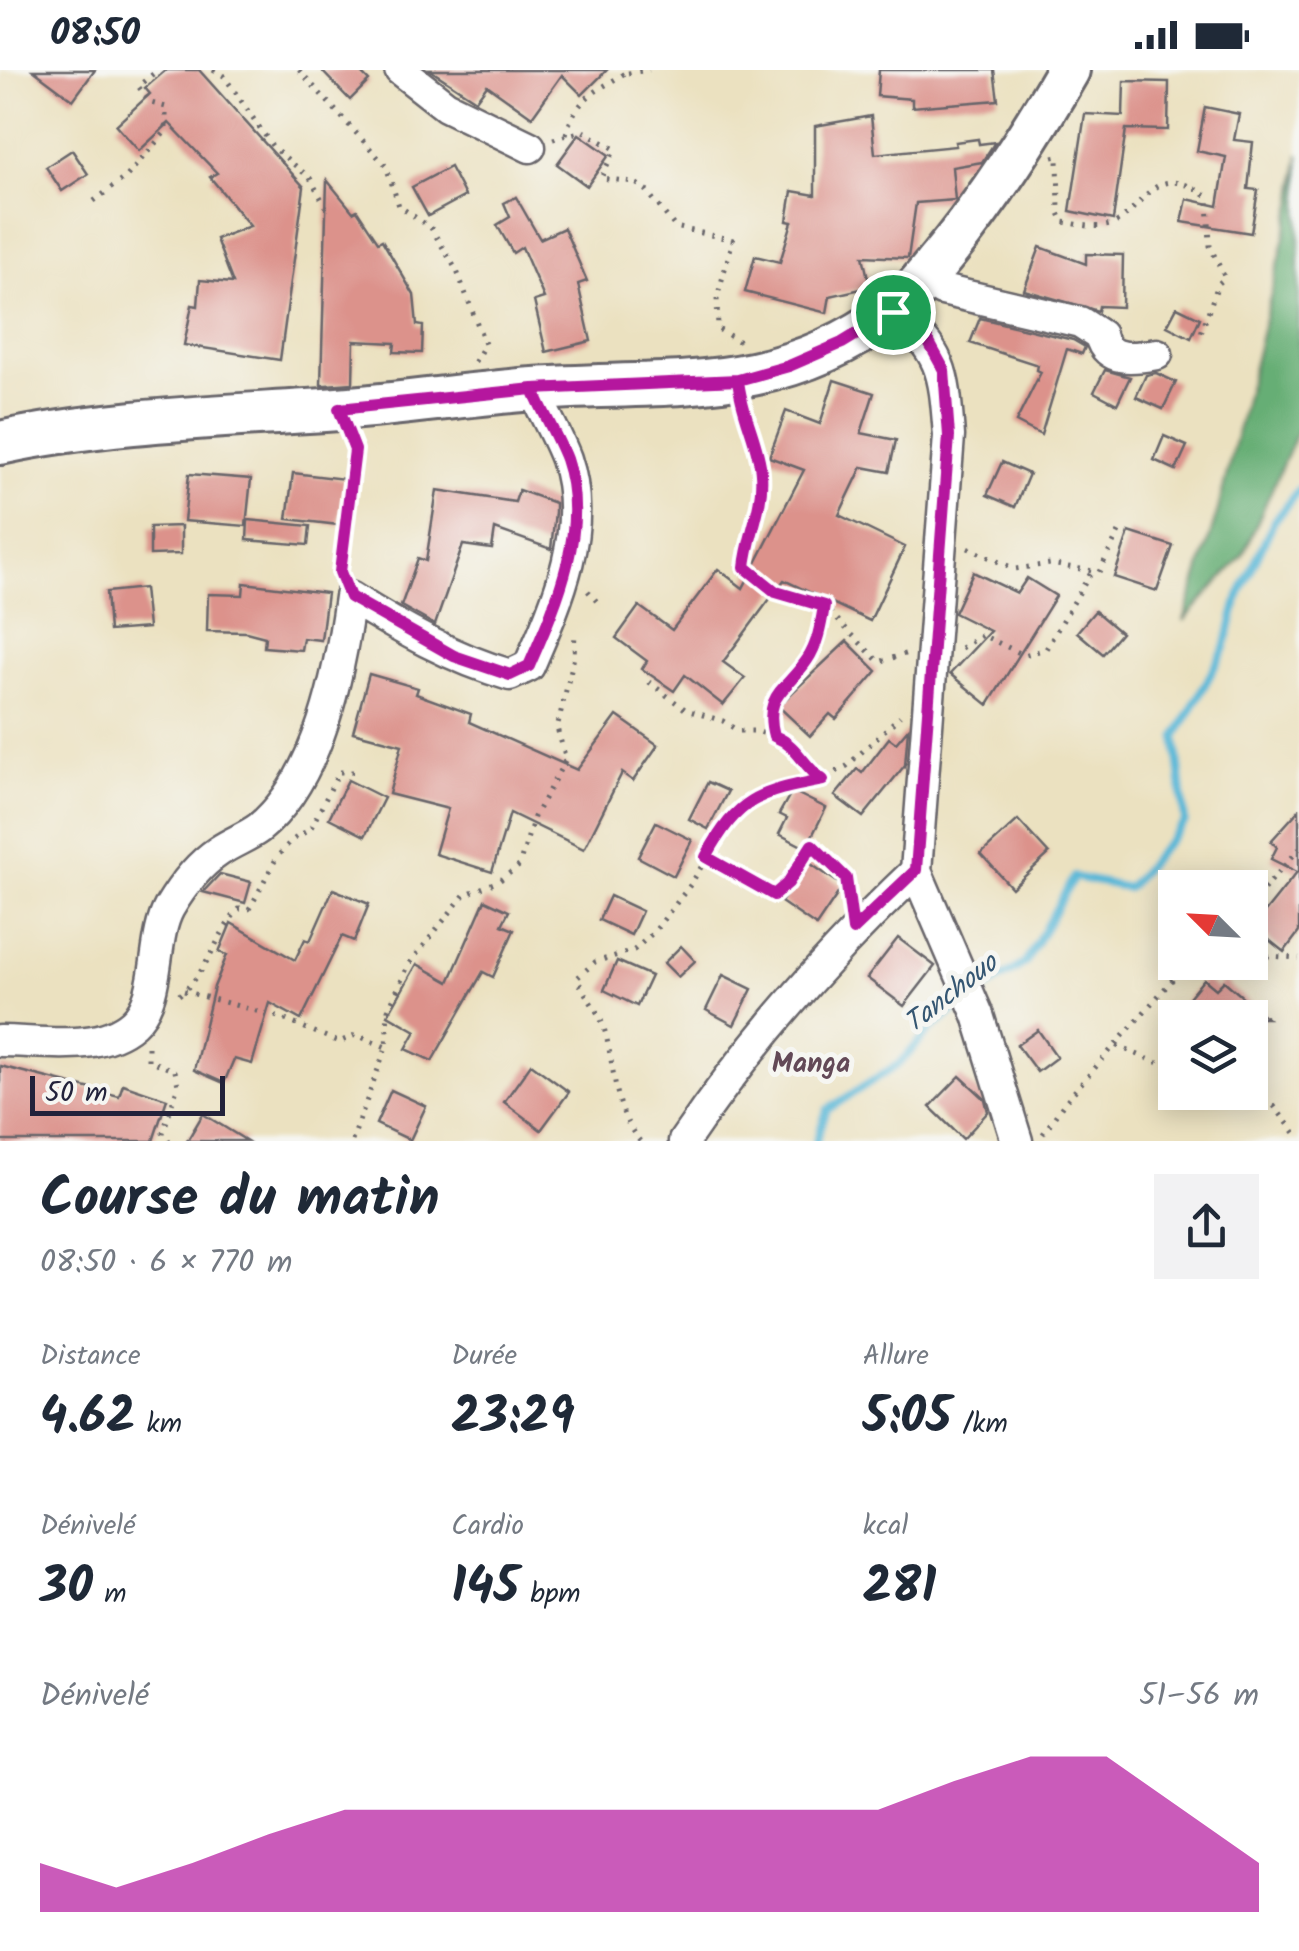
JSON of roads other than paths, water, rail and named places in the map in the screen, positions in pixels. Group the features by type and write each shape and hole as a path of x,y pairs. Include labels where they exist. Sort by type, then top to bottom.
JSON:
{"street":[{"path":"400,70 446,106 530,147"},
{"path":"0,443 64,429 157,419 452,400 533,389 738,380 789,366 842,343 893,312 977,214 1068,70"},
{"path":"923,279 942,290 1080,322 1100,335 1102,346 1114,355 1157,354"},
{"path":"893,312 927,339 944,370 949,436 934,685 916,870 978,1015 1017,1141"},
{"path":"0,1041 102,1042 135,1022 147,998 158,935 180,890 219,851 256,831 280,808 303,770 342,658 350,597 392,624 480,666 510,675 529,666 572,548 577,520 565,458 533,389"},
{"path":"684,1141 738,1062 853,930 916,870"}],"waterway":[{"name":"Tanchouo","path":"977,994 1025,963 1074,877 1128,888 1185,822 1176,737 1225,648 1239,596 1274,521 1299,489"},
{"name":"Tanchouo","path":"816,1141 827,1110 900,1063 931,1029 966,1002"}],"district":[{"name":"Manga","path":"811,1062"}]}
